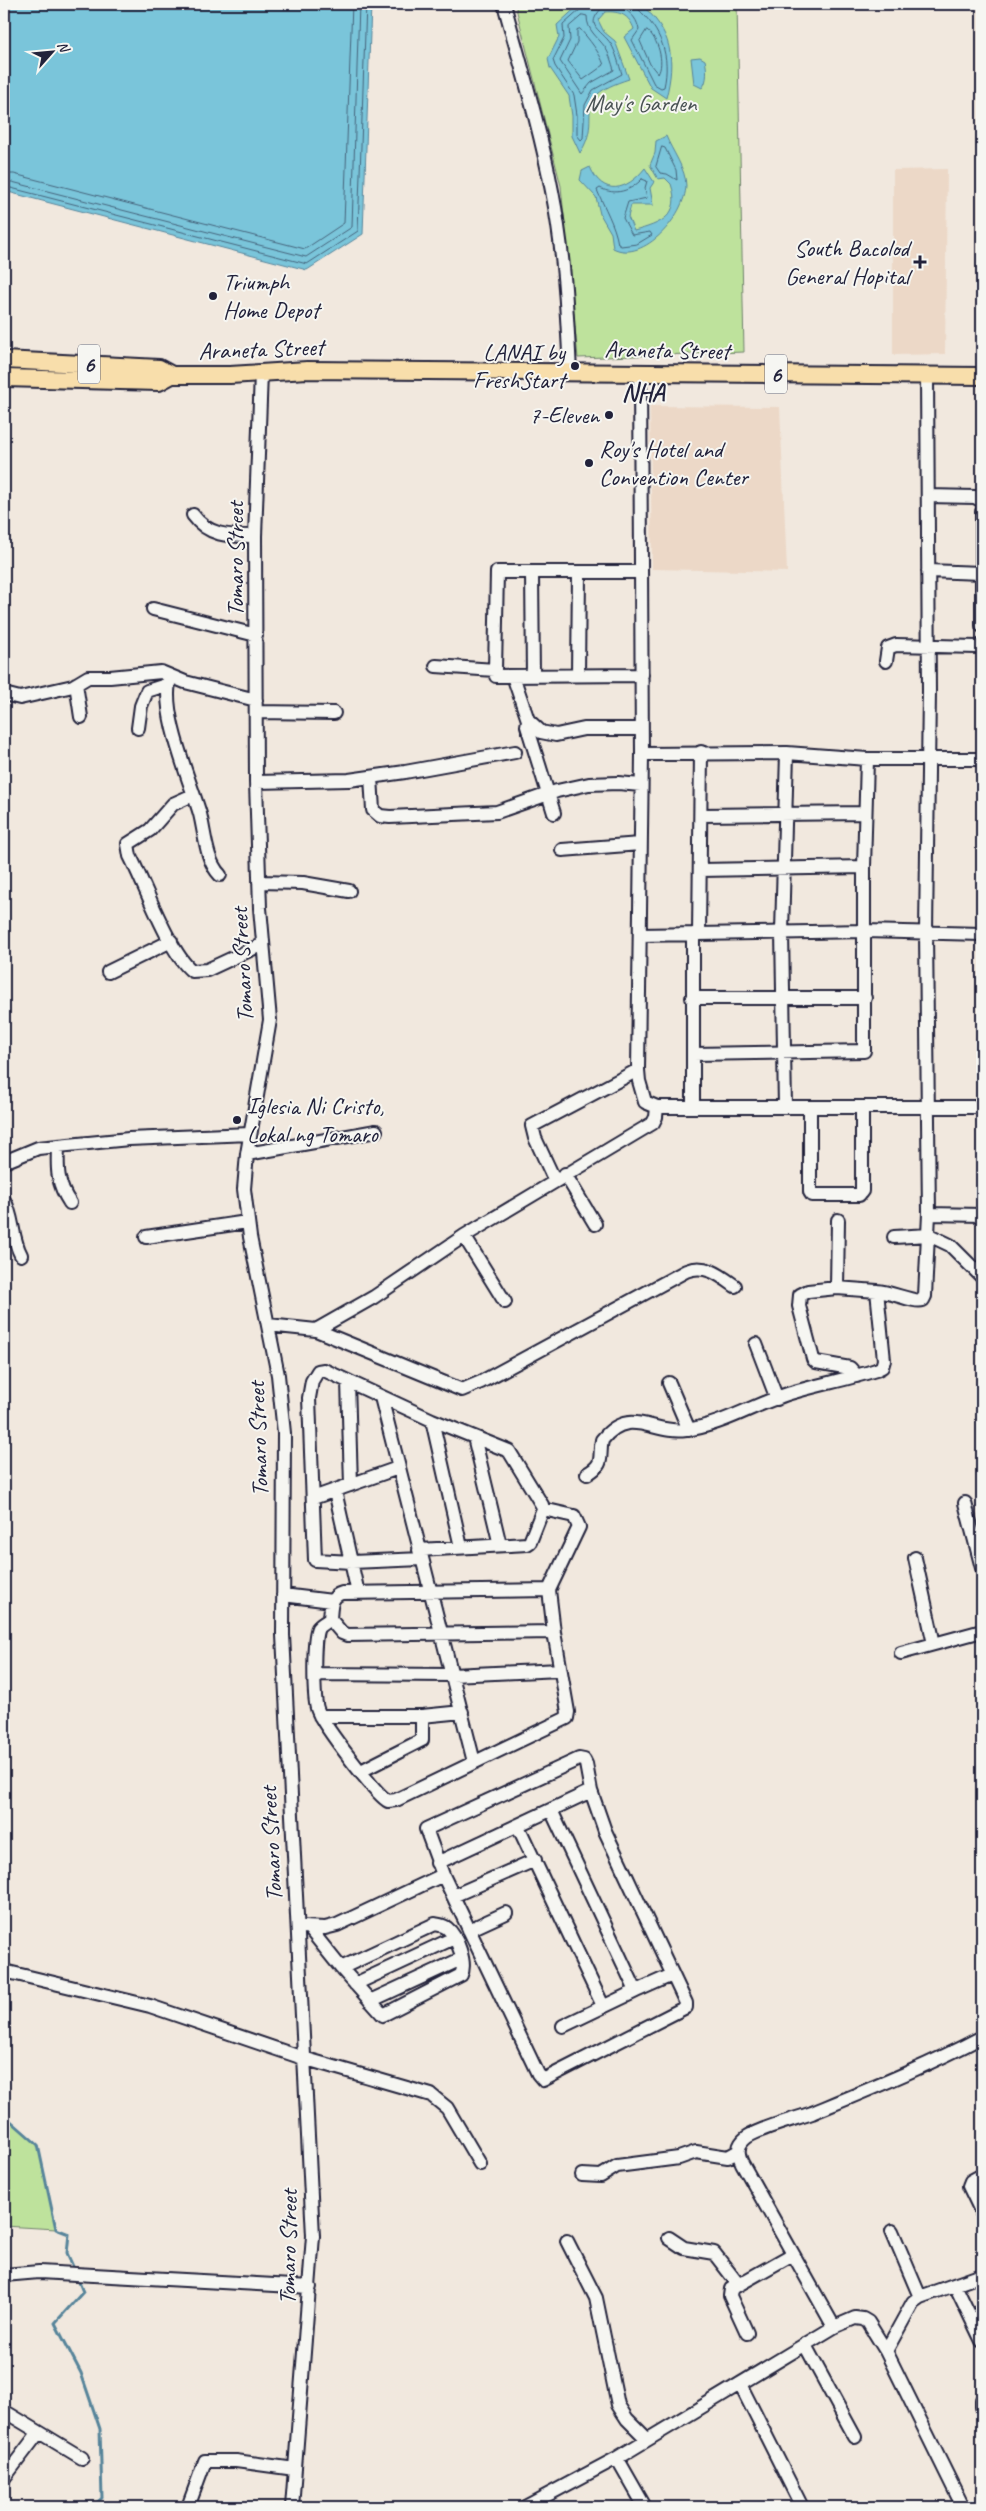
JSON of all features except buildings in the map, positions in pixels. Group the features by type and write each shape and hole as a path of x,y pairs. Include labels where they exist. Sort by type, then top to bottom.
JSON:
{"main road":[{"name":"Araneta Street","path":"4,360 159,368 172,375"},
{"name":"Araneta Street","path":"4,378 159,382 172,375 307,370 982,376"}],"street":[{"path":"504,4 539,131 552,193 564,269 570,372"},
{"name":"Tomaro Street","path":"261,373 255,536 256,782 259,882 270,1020 250,1134 244,1189 247,1222 278,1375 284,1433 283,1596 302,1927 303,2058 313,2236 292,2507"},
{"path":"640,373 642,754 638,1070 645,1102 657,1107 982,1107"},
{"path":"857,1376 850,1368 816,1362 813,1358 799,1306 800,1295 808,1291 837,1288 897,1293 916,1302 924,1298 929,1236 926,932 929,646 927,376"},
{"path":"928,496 975,497 982,501"},
{"path":"982,512 982,626"},
{"path":"193,515 205,527 217,534 255,536"},
{"path":"928,571 981,573"},
{"path":"641,572 498,572 495,670 496,676 642,675"},
{"path":"532,573 533,676"},
{"path":"578,675 579,573"},
{"path":"153,609 256,635"},
{"path":"886,661 888,648 891,645 977,647 982,645"},
{"path":"436,666 495,670"},
{"path":"4,694 20,698 76,684 95,676 110,677 161,672 170,680 256,706 334,713"},
{"path":"513,676 528,720 527,726 554,813"},
{"path":"138,728 141,706 148,691 170,680"},
{"path":"170,680 173,723 213,867 220,876"},
{"path":"76,684 81,717"},
{"path":"528,720 541,732 556,735 584,729 641,729"},
{"path":"256,782 349,780 515,752"},
{"path":"642,754 701,752 787,753 867,758 982,759"},
{"path":"693,1107 692,998 701,870 701,752"},
{"path":"785,1107 782,932 787,753"},
{"path":"693,1054 864,1051 864,813 867,758"},
{"path":"371,776 372,805 376,814 380,816 497,812 548,794 589,784 618,783 641,785"},
{"path":"193,795 173,804 150,830 128,844 128,849 171,942 185,966 192,971 200,972 263,944"},
{"path":"701,815 864,813"},
{"path":"562,850 640,844"},
{"path":"701,870 864,867"},
{"path":"259,882 303,883 348,891"},
{"path":"640,934 865,931 982,934"},
{"path":"108,972 171,942"},
{"path":"692,998 865,998"},
{"path":"594,1224 535,1138 532,1126 638,1070"},
{"path":"316,1330 374,1297 464,1236 560,1177 653,1123 657,1107"},
{"path":"810,1107 810,1192 812,1195 831,1196 859,1195 862,1191 862,1108"},
{"path":"247,1154 376,1131"},
{"path":"4,1162 38,1148 129,1138 250,1134"},
{"path":"58,1147 57,1175 60,1188 70,1203"},
{"path":"4,1200 11,1213 13,1239 21,1255"},
{"path":"929,1214 982,1216"},
{"path":"837,1288 838,1220"},
{"path":"146,1237 247,1222"},
{"path":"464,1236 505,1302"},
{"path":"894,1237 929,1236 950,1245 982,1277"},
{"path":"268,1325 316,1330 462,1390 482,1382 686,1271 703,1268 724,1277 735,1286"},
{"path":"587,1474 601,1463 602,1440 623,1423 645,1423 676,1431 689,1430 745,1412 777,1399 882,1367 884,1360 878,1316 877,1291"},
{"path":"756,1344 777,1399"},
{"path":"330,1619 319,1627 316,1635 316,1702 320,1716 384,1799 392,1801 567,1718 568,1712 554,1632 549,1590 579,1527 574,1516 543,1509 515,1457 509,1451 432,1420 324,1370 318,1371 312,1381 309,1422 315,1560 352,1562 461,1547 522,1545 530,1542 543,1509"},
{"path":"348,1381 351,1485"},
{"path":"669,1383 689,1430"},
{"path":"381,1397 440,1635 474,1762"},
{"path":"432,1420 461,1547"},
{"path":"474,1437 500,1545"},
{"path":"313,1498 398,1468"},
{"path":"335,1491 358,1592"},
{"path":"964,1503 982,1568"},
{"path":"915,1558 934,1644"},
{"path":"549,1590 358,1592 337,1594 332,1601 330,1619 342,1633 347,1635 554,1632"},
{"path":"283,1596 332,1601"},
{"path":"901,1653 982,1631"},
{"path":"315,1674 452,1675 560,1670"},
{"path":"320,1716 422,1716 462,1712"},
{"path":"362,1771 422,1740 422,1716"},
{"path":"579,1759 584,1760 591,1791 605,1831 686,2003 686,2007 543,2080 538,2074 437,1863 426,1834 426,1828 579,1759"},
{"path":"437,1863 591,1791"},
{"path":"552,1810 636,1991"},
{"path":"518,1826 603,2006"},
{"path":"453,1896 535,1860"},
{"path":"302,1927 325,1928 337,1925 443,1875"},
{"path":"469,1930 506,1913"},
{"path":"302,1927 383,2015 461,1975 463,1966 454,1938 448,1929 435,1924 341,1968"},
{"path":"355,1984 454,1938"},
{"path":"370,2001 461,1959"},
{"path":"4,1971 150,2006 303,2058 431,2095 447,2108 480,2164"},
{"path":"563,2026 672,1975"},
{"path":"582,2175 601,2176 618,2166 680,2158 696,2152 728,2157 737,2152 740,2144 755,2133 927,2066 982,2037"},
{"path":"737,2152 834,2327"},
{"path":"981,2209 969,2186 971,2181 982,2175"},
{"path":"892,2231 920,2297"},
{"path":"670,2238 684,2248 714,2253 738,2284"},
{"path":"566,2241 596,2298 618,2405 627,2419 647,2439"},
{"path":"747,2332 730,2296 731,2289 793,2254"},
{"path":"4,2275 39,2272 310,2287"},
{"path":"886,2351 913,2302 920,2297 982,2276"},
{"path":"955,2285 982,2341"},
{"path":"525,2507 617,2458 834,2327 844,2322 863,2318 868,2322 886,2351 963,2507"},
{"path":"805,2345 855,2437"},
{"path":"740,2384 802,2507"},
{"path":"982,2400 982,2407"},
{"path":"4,2411 82,2458"},
{"path":"4,2478 39,2432"},
{"path":"617,2458 645,2507"},
{"path":"188,2507 204,2461 236,2461 296,2469"}],"shaded area":[{"name":"South Bacolod General Hopital","path":"947,169 945,354 893,355 893,170"},
{"path":"650,406 780,407 787,572 652,569"}],"green space":[{"name":"May's Garden","path":"515,4 737,4 744,352 578,358 561,186"},
{"path":"4,2115 38,2145 56,2229 4,2226"}],"water":[{"path":"4,4 371,4 363,234 307,270 8,192 4,208"},
{"path":"580,4 640,4 651,14 665,35 671,58 671,71 666,98 651,88 624,37 634,29 632,24 627,17 619,13 605,12 598,20 604,32 615,41 629,79 610,86 598,94 592,101 587,140 580,153 572,136 569,96 550,68 548,59 559,37 557,25"},
{"path":"700,57 705,60 707,71 702,88 694,84 691,58"},
{"path":"666,136 684,173 686,186 679,210 661,234 649,243 637,249 625,251 613,248 611,233 600,214 596,197 580,180 582,171 590,167 595,177 602,183 608,187 616,187 631,182 645,168 654,182 650,188 653,205 631,205 628,217 634,231 652,225 666,217 674,204 671,184 665,178 658,179 650,165 655,153 656,141"}],"waterway":[{"path":"4,2115 38,2145 56,2229 69,2234 67,2253 75,2271"},
{"path":"77,2277 83,2292 55,2323 81,2373 100,2429 102,2498 92,2507"},
{"path":"51,2507 55,2504 73,2507"}],"place":[{"name":"South Bacolod General Hopital","path":"920,262"},
{"name":"Triumph Home Depot","path":"213,296"},
{"name":"LANAI by FreshStart","path":"575,366"},
{"name":"7-Eleven","path":"609,415"},
{"name":"Roy's Hotel and Convention Center","path":"589,463"},
{"name":"Iglesia Ni Cristo, Lokal ng Tomaro","path":"237,1120"}],"district":[{"name":"NHA","path":"643,392"}]}
